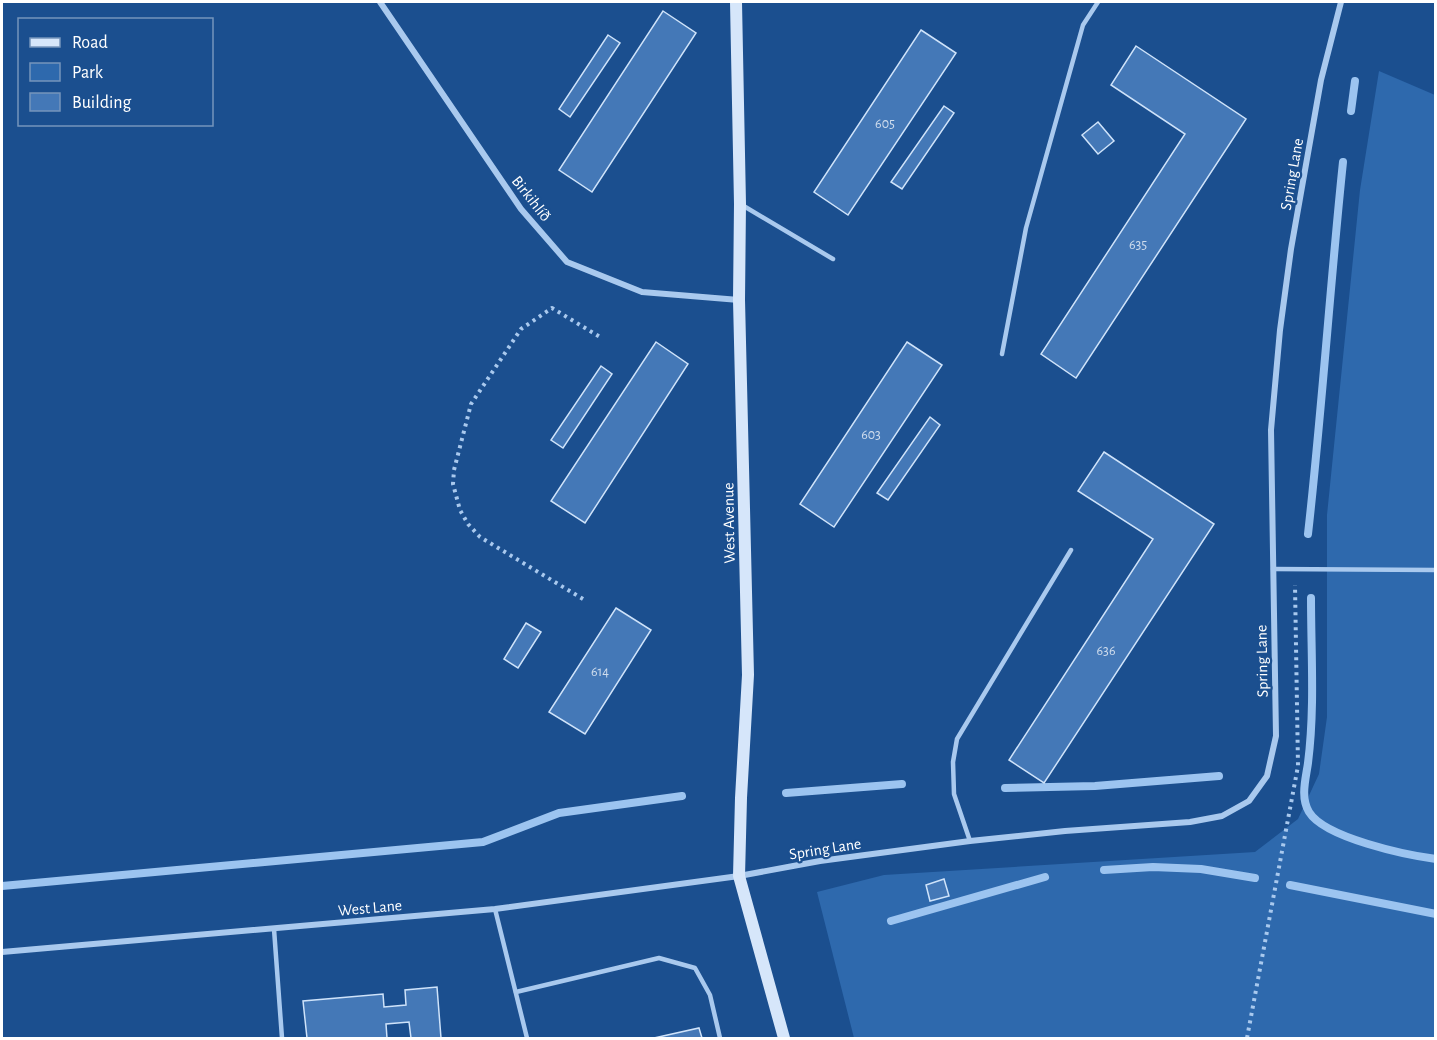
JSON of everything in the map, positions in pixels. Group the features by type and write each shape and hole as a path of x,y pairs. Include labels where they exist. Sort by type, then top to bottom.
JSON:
{"street":[{"name":"Birkihlíð","path":"380,2 521,209 567,262 642,292 739,300"},
{"name":"West Avenue","path":"736,2 740,204 739,300 748,675 739,876 784,1038"},
{"name":"Spring Lane","path":"739,876 820,861 970,840 1190,822 1222,816 1249,801 1267,776 1276,736 1271,430 1280,330 1291,249 1321,80 1341,2"},
{"name":"West Lane","path":"2,952 495,909 739,876"}],"lane":[{"path":"1002,354 1026,228 1083,25 1098,2"},
{"path":"740,204 833,259"},
{"path":"970,840 954,794 953,762 957,739 1071,550"},
{"path":"1273,569 1436,570"},
{"path":"495,909 527,1038"},
{"path":"274,929 282,1038"},
{"path":"516,992 659,958 695,969 710,995 720,1038"}],"path":[{"path":"583,598 480,537 468,524 460,510 453,484 454,470 471,404 521,329 552,308 600,337"},
{"path":"1247,1038 1298,766 1295,569"}],"green space":[{"path":"1379,71 1435,95 1435,1038 854,1038 817,892 884,875 1255,852 1298,819 1319,774 1327,717 1327,515 1360,190"}],"building":[{"path":"663,11 696,33 592,192 559,170"},
{"path":"921,30 956,53 848,215 814,192"},
{"path":"608,35 620,43 570,117 559,109"},
{"path":"1136,46 1246,119 1076,378 1041,354 1185,134 1111,85"},
{"path":"944,106 954,113 902,189 891,182"},
{"path":"1098,122 1114,141 1098,154 1082,135"},
{"path":"656,342 688,364 585,523 551,501"},
{"path":"907,342 942,365 834,527 800,504"},
{"path":"601,366 612,374 563,448 551,440"},
{"path":"930,417 940,425 888,500 877,493"},
{"path":"1104,452 1214,524 1044,783 1009,760 1153,539 1078,491"},
{"path":"616,608 651,630 585,734 549,712"},
{"path":"526,623 541,632 518,668 504,659"},
{"path":"944,879 949,896 930,901 926,885"},
{"path":"437,987 441,1038 411,1038 409,1022 386,1024 387,1038 307,1038 303,1001 383,994 384,1007 406,1005 405,990"},
{"path":"699,1028 702,1038 654,1038"}],"waterway":[{"path":"1351,111 1355,81"},
{"path":"1308,534 1343,162"},
{"path":"1311,598 1311,722 1304,794 1306,806 1318,821 1331,830 1348,837 1406,854 1436,859"},
{"path":"1005,788 1095,786 1219,776"},
{"path":"786,793 902,784"},
{"path":"2,886 483,842 559,813 682,796"},
{"path":"1104,870 1153,867 1201,869 1255,878"},
{"path":"891,921 1045,877"},
{"path":"1290,885 1436,914"}]}
